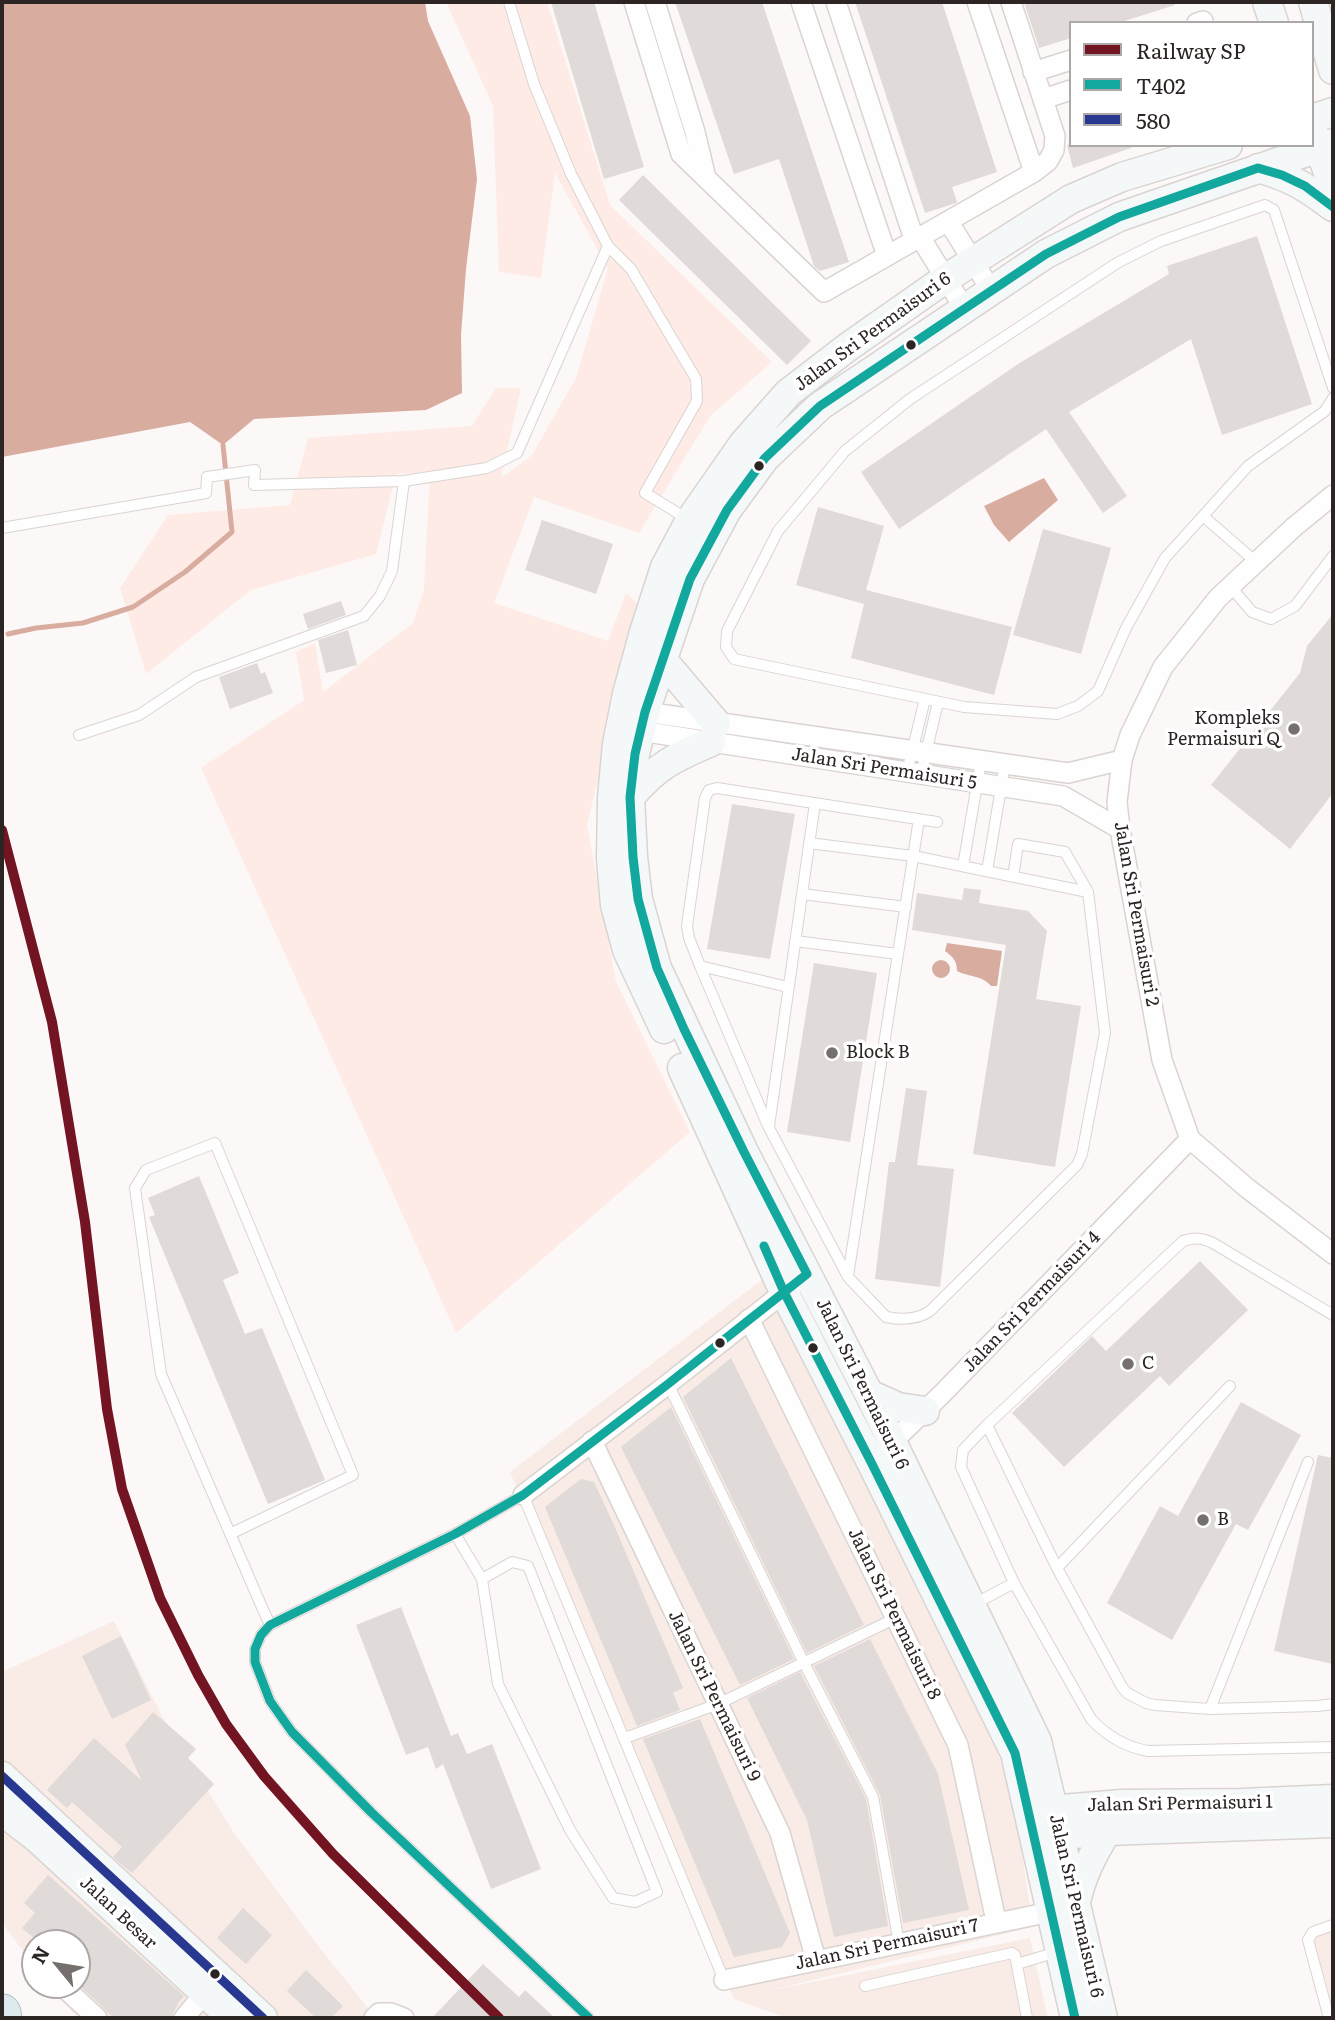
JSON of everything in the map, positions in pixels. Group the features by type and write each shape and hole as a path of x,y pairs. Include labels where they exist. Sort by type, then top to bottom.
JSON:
{"highway":[{"path":"2,2013 3,2018"}],"street":[{"path":"634,2 681,154 824,292 1034,172 1048,161 1054,150 1055,136 1010,2"},
{"path":"655,2 695,132 706,178"},
{"path":"801,2 887,256"},
{"path":"836,2 917,238 964,308"},
{"path":"977,2 1034,172"},
{"path":"1267,2 1274,21"},
{"path":"1313,2 1329,41 1333,70"},
{"path":"1034,72 1069,61"},
{"path":"1043,99 1069,91"},
{"path":"1314,118 1333,112"},
{"path":"1321,140 1333,186"},
{"name":"Jalan Sri Permaisuri 6","path":"1102,2018 1063,1909 1044,1823 1037,1741 869,1394 744,1152 657,968 638,899 633,857 630,797 632,720 644,632 665,567 690,520 743,444 788,393 848,348 939,268 966,250 1122,177 1221,147"},
{"name":"Jalan Sri Permaisuri 6","path":"1044,1823 1015,1753 784,1292 627,950 615,905 611,859 612,799 632,720 662,658 690,579 727,510 765,458 820,406 1046,254 1119,217 1258,168 1305,147"},
{"path":"1258,168 1305,186 1333,207"},
{"path":"948,221 991,289"},
{"name":"Jalan Sri Permaisuri 2","path":"1333,495 1218,597 1163,667 1129,735 1122,760 1117,802 1162,1060 1190,1139 1247,1188 1333,1254"},
{"path":"630,797 648,776 713,733 662,658"},
{"name":"Jalan Sri Permaisuri 5","path":"632,720 713,733 914,774 1063,796 1120,828"},
{"name":"Jalan Sri Permaisuri 5","path":"713,733 919,752 1068,773 1122,760"},
{"name":"Jalan Sri Permaisuri 4","path":"872,1464 1190,1139"},
{"path":"523,1494 807,1274"},
{"name":"Jalan Sri Permaisuri 8","path":"749,1319 958,1745 995,1916 999,1922"},
{"path":"869,1394 898,1407 925,1411"},
{"name":"Jalan Sri Permaisuri 9","path":"592,1441 780,1833 816,1960"},
{"path":"1037,1741 1061,1778 1071,1786 1085,1794 1122,1804"},
{"name":"Jalan Besar","path":"2,1776 204,1994 232,2018"},
{"name":"Jalan Sri Permaisuri 1","path":"1044,1823 1122,1804 1333,1799"},
{"name":"Jalan Besar","path":"2,1811 110,1891 263,2018"},
{"name":"Jalan Sri Permaisuri 1","path":"1044,1823 1107,1831 1333,1823"},
{"path":"1063,1909 1107,1831"},
{"name":"Jalan Sri Permaisuri 6","path":"1063,1909 1059,1952 1075,2018"},
{"name":"Jalan Sri Permaisuri 7","path":"724,1980 1063,1909"},
{"path":"184,2018 204,1994"},
{"path":"77,1999 97,2018"},
{"path":"374,2018 379,2013 391,2013 404,2018"}],"lane":[{"path":"509,2 534,84 571,174 608,246 631,269 696,379 697,401 645,492 690,520"},
{"path":"1333,388 1274,210 1265,205 1161,241 1117,263 910,399 845,451 778,531 727,631 726,647 734,659 964,708 1057,714 1078,706 1098,691 1126,628 1165,558 1248,466 1325,411 1333,398"},
{"path":"2,528 206,493 207,477 255,470 254,485 404,481 487,468 517,453 608,246"},
{"path":"79,736 139,715 196,677 364,616 380,596 392,571 404,481"},
{"path":"1203,516 1256,562"},
{"path":"1230,586 1252,612 1271,619 1295,606 1333,556"},
{"path":"914,774 925,699"},
{"path":"919,752 938,702"},
{"path":"963,866 981,761"},
{"path":"987,871 1004,764"},
{"path":"937,822 717,788 709,790 705,798 687,926 689,938 768,1126 848,1277 886,1317 915,1318 930,1311 1077,1165 1082,1154 1105,1033 1088,892 1065,852 1018,844 1013,877"},
{"path":"768,1126 815,803"},
{"path":"848,1277 919,819"},
{"path":"809,843 914,856 1088,892"},
{"path":"802,894 906,907"},
{"path":"795,941 898,954"},
{"path":"701,966 788,987"},
{"path":"230,1534 353,1475 215,1143 146,1170 135,1188 161,1374 230,1534 270,1625"},
{"path":"1333,1315 1213,1243 1193,1238 1183,1241 962,1450 961,1467 1014,1583 1091,1719 1101,1730 1131,1748 1148,1751 1333,1747"},
{"path":"668,1384 804,1663 873,1797 900,1943"},
{"path":"1057,1568 1230,1386"},
{"path":"987,1425 1057,1568 1127,1693 1146,1703 1210,1709 1333,1704"},
{"path":"1210,1709 1308,1462"},
{"path":"589,2018 371,1812 292,1732 270,1701 254,1662 255,1649 261,1635 270,1625 455,1534 523,1494 724,1980"},
{"path":"455,1534 482,1579 498,1684 570,1830 613,1898 635,1902 657,1892 528,1566 512,1562 482,1579"},
{"path":"970,1605 1014,1583"},
{"path":"625,1738 718,1704 896,1618"},
{"path":"1329,2018 1308,1940 1313,1932 1333,1925"},
{"path":"1017,1964 1059,1952"},
{"path":"865,1986 1012,1953 1015,1955 1027,2018"}],"shaded area":[{"path":"2,2 425,2 428,21 470,116 477,179 461,335 462,393 426,410 254,419 223,445 190,422 2,457"},
{"path":"446,2 547,2 610,205 772,362 710,416 639,533 534,497 494,603 608,641 626,593 640,606 587,825 616,982 690,1132 456,1333 201,768 304,700 296,652 315,643 323,692 413,623 424,589 430,472 396,474 376,554 251,590 146,674 120,588 168,515 290,505 308,438 472,426 496,388 521,388 501,478 532,455 576,378 608,268 555,173 541,278 499,272 493,106"},
{"path":"1044,478 1058,500 1009,542 994,525 984,506"},
{"path":"947,943 1002,951 997,986 991,986 983,980 957,971 954,960 945,951"},
{"path":"937,960 945,960 950,969 948,976 937,978 932,973 932,965"},
{"path":"767,1276 995,1742 1015,1808 1033,1927 763,1992 1030,1938 1048,2018 787,2018 734,1999 510,1472"},
{"path":"114,1621 162,1716 232,1830 315,1942 376,2018 79,2018 59,1999 91,1999 91,1929 21,1929 21,1948 3,1924 2,1672"},
{"path":"1333,1929 1333,2017 1312,1940 1317,1935"}],"building":[{"path":"551,2 594,2 644,167 604,179"},
{"path":"675,2 762,2 849,262 820,271 814,266 779,159 734,174"},
{"path":"855,2 942,2 997,172 952,187 956,203 925,213"},
{"path":"1024,2 1174,2 1175,5 1124,21 1069,21 1069,39 1039,48"},
{"path":"1067,145 1131,147 1131,148 1073,168"},
{"path":"643,175 811,341 787,365 619,200"},
{"path":"1257,236 1312,404 1222,435 1191,339 1069,412 1127,496 1103,513 1046,429 899,529 861,472 1018,364 1169,274 1167,266"},
{"path":"818,507 884,526 866,590 1012,627 994,695 851,658 864,604 796,585"},
{"path":"542,520 613,544 596,594 525,570"},
{"path":"1043,529 1111,548 1081,654 1013,635"},
{"path":"341,601 346,615 308,629 303,614"},
{"name":"Kompleks Permaisuri Q","path":"1333,614 1333,793 1290,849 1211,785 1300,673 1307,646"},
{"path":"348,630 357,665 326,673 318,640"},
{"path":"257,663 261,674 265,672 273,693 230,709 219,677"},
{"path":"732,804 795,814 770,959 707,949"},
{"path":"964,888 981,890 979,903 1028,911 1047,931 1036,999 1081,1006 1055,1167 973,1154 1006,945 912,930 917,893 962,900"},
{"name":"Block B","path":"814,963 877,973 850,1142 787,1132"},
{"path":"906,1088 927,1091 917,1165 954,1169 940,1287 875,1279 889,1162 895,1162"},
{"path":"199,1176 239,1273 223,1280 245,1334 262,1328 325,1480 268,1504 149,1217 155,1215 148,1198"},
{"name":"C","path":"1200,1261 1248,1310 1169,1386 1160,1376 1064,1467 1012,1413 1092,1336 1106,1351"},
{"path":"731,1358 864,1625 807,1653 683,1397"},
{"name":"B","path":"1241,1402 1301,1435 1248,1530 1236,1524 1172,1640 1107,1603 1160,1506 1178,1516"},
{"path":"671,1407 794,1659 740,1685 621,1447"},
{"path":"1318,1455 1333,1458 1333,1664 1274,1651"},
{"path":"581,1479 594,1482 683,1688 673,1693 680,1710 637,1726 545,1507"},
{"path":"401,1607 451,1736 458,1733 467,1754 492,1744 541,1869 491,1889 443,1764 436,1769 428,1747 406,1755 356,1625"},
{"path":"121,1636 151,1700 112,1719 82,1656"},
{"path":"870,1639 938,1774 969,1910 903,1923 880,1795 814,1666"},
{"path":"800,1672 866,1799 888,1926 834,1937 807,1820 747,1698"},
{"path":"153,1712 196,1749 188,1758 214,1784 132,1873 113,1857 122,1847 72,1802 67,1808 47,1790 94,1738 142,1781 125,1745"},
{"path":"700,1719 790,1933 782,1947 734,1957 643,1739"},
{"path":"48,1875 184,1996 177,2004 172,2018 114,2018 91,1996 91,1929 23,1929 35,1913 24,1903"},
{"path":"243,1908 272,1935 246,1964 217,1938"},
{"path":"483,1964 519,1997 525,1990 555,2018 432,2018"},
{"path":"306,1970 343,2006 331,2018 316,2018 287,1991"}],"waterway":[{"path":"8,634 83,623 133,607 185,572 232,532 223,445"}],"rail line":[{"name":"SP","path":"2,830 52,1022 85,1222 107,1409 122,1489 160,1598 226,1724 264,1776 333,1854 499,2018"}],"transit line":[{"name":"T402","path":"589,2018 371,1812 292,1732 270,1701 255,1662 255,1649 261,1635 270,1625 455,1534 523,1495 807,1274 684,1029 657,968 638,899 630,797 635,754 645,712 690,579 727,510 765,458 820,406 1046,254 1119,217 1258,168 1305,186 1333,207"},
{"name":"T402","path":"764,1246 784,1292 1015,1753 1075,2018"},
{"name":"580","path":"2,1776 263,2018"}],"place":[{"name":"Kompleks Permaisuri Q","path":"1294,729"},
{"name":"Block B","path":"832,1053"},
{"name":"C","path":"1128,1364"},
{"name":"B","path":"1203,1520"}]}
